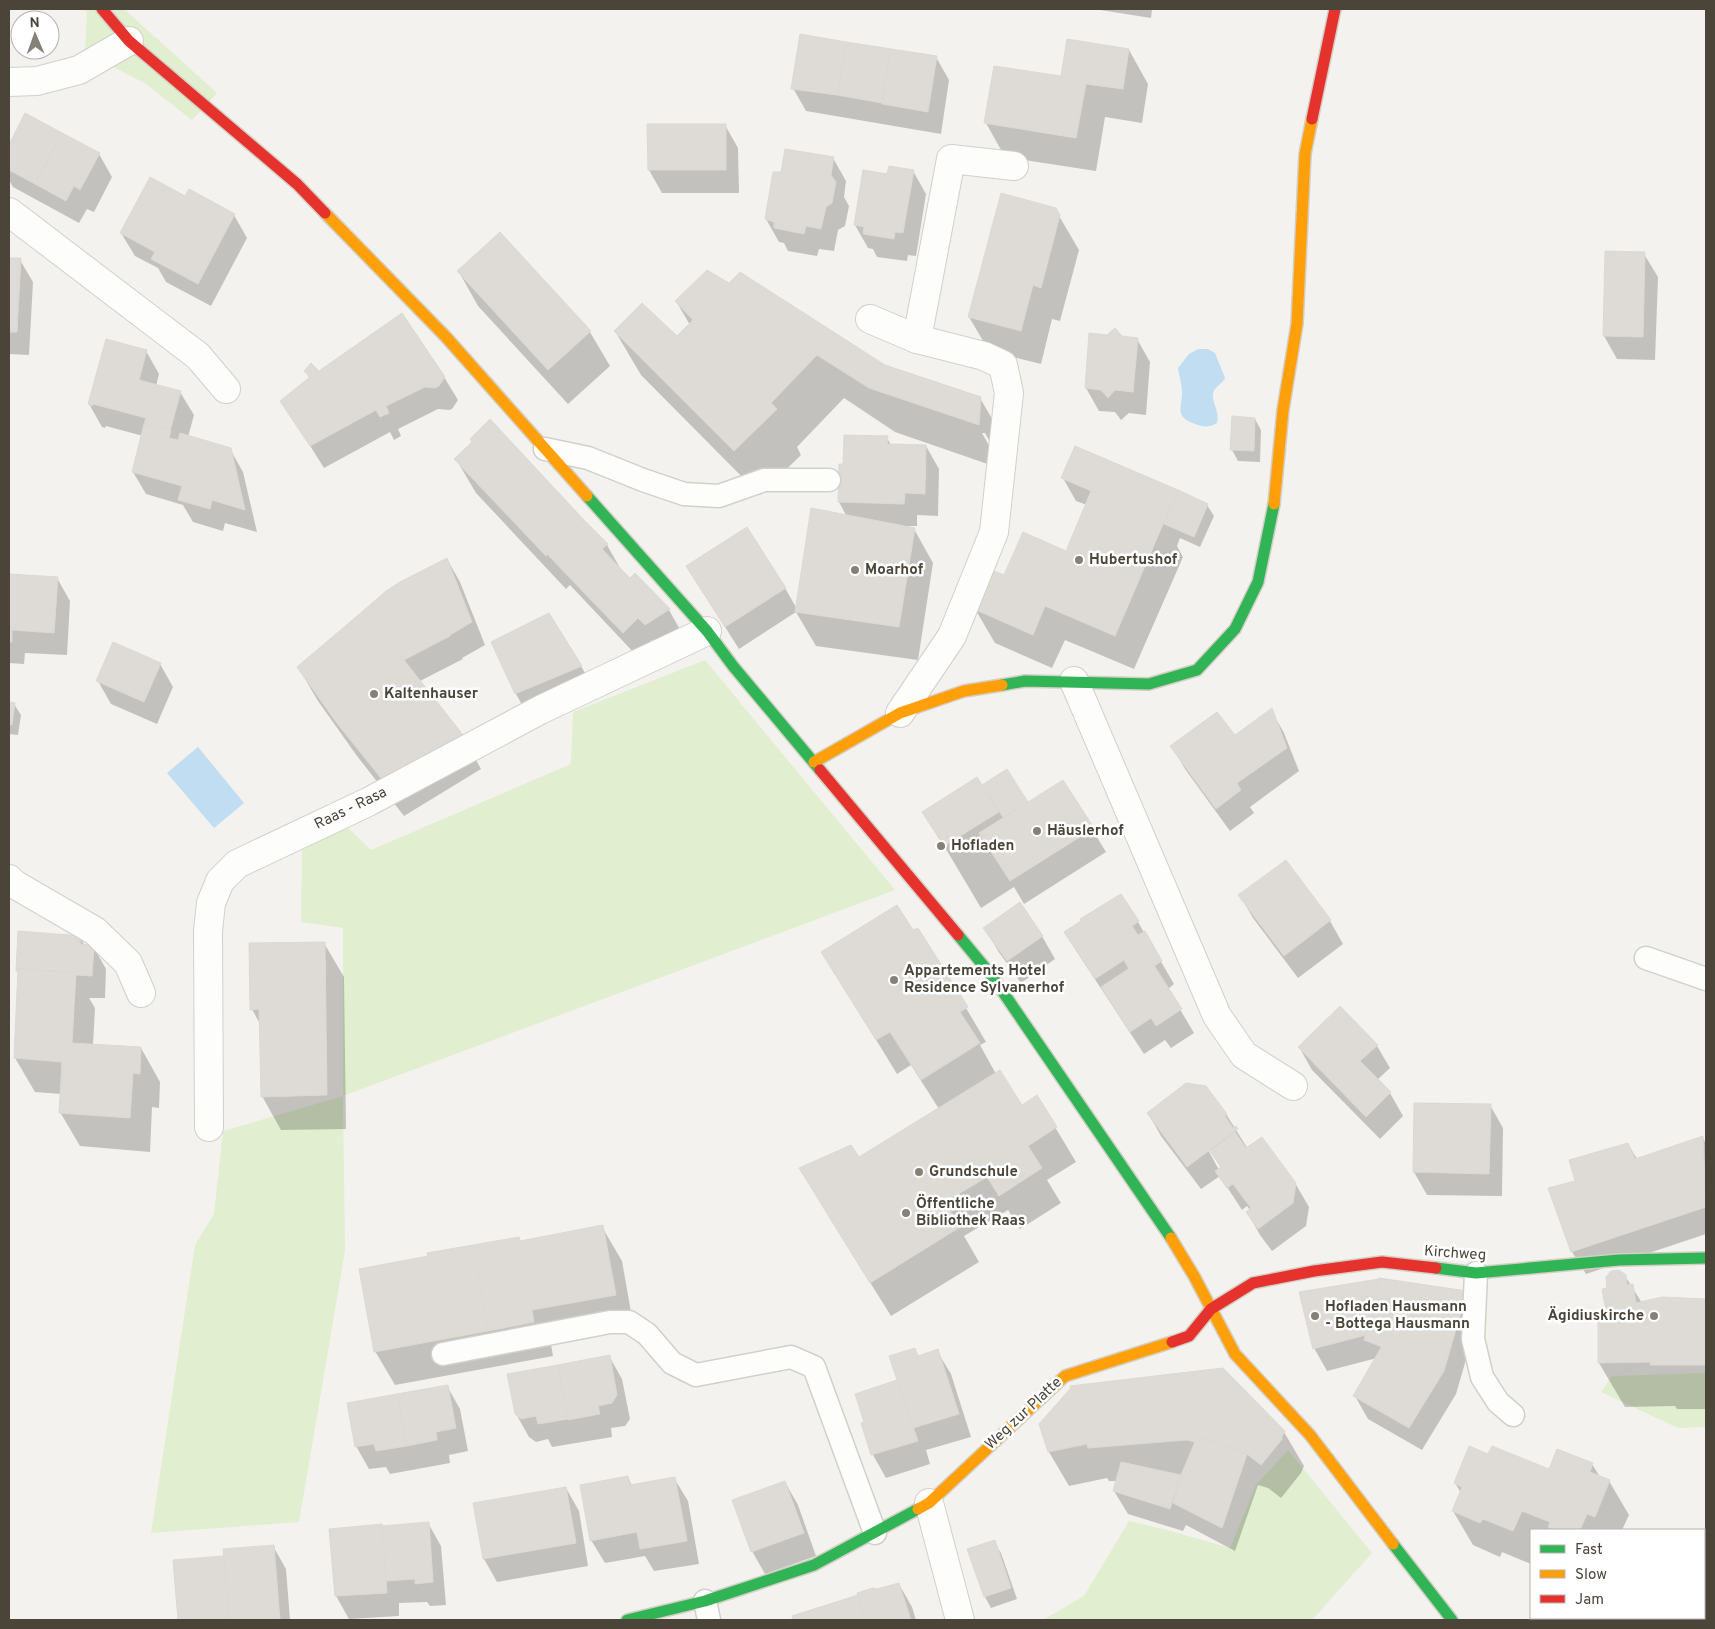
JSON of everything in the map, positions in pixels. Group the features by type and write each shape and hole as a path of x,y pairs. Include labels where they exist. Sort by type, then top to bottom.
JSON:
{"street":[{"path":"102,9 129,41 297,184 446,337 706,631 733,666 992,976 1173,1242 1194,1276 1235,1354 1310,1435 1452,1620"},
{"path":"814,762 900,713 964,692 1025,681 1149,684 1197,670 1235,629 1258,582 1274,509 1283,410 1297,324 1305,154 1335,9"},
{"path":"9,82 37,81 79,70 129,41"},
{"path":"917,340 951,159 1014,166"},
{"path":"9,212 198,356 226,389"},
{"path":"870,319 917,340 984,356 1003,365 1009,393 994,532 952,636 900,713"},
{"name":"Raas - Rasa","path":"209,1127 208,931 211,903 220,881 237,864 368,802 540,710 706,631"},
{"path":"1074,681 1217,1016 1244,1054 1293,1086"},
{"path":"9,879 14,884 95,931 128,963 141,993"},
{"name":"Kirchweg","path":"1210,1309 1253,1283 1314,1271 1382,1262 1476,1273 1619,1260 1706,1258"},
{"name":"Weg zur Platte","path":"627,1620 707,1611 814,1565 875,1533 929,1503 1065,1376 1189,1336 1210,1309"},
{"path":"929,1503 960,1620"}],"lane":[{"path":"546,449 588,458 684,494 719,496 764,480 829,480"},
{"path":"1646,958 1706,978"},
{"path":"1476,1273 1473,1339 1482,1377 1498,1402 1513,1415"},
{"path":"443,1354 610,1322 629,1322 647,1334 672,1362 696,1374 791,1357 814,1367 875,1533"}],"green space":[{"path":"84,9 124,9 217,93 192,120 146,84 85,52 87,12"},
{"path":"705,660 895,890 343,1096 343,928 301,922 302,850 347,827 371,850 571,764 573,712"},
{"path":"343,1096 345,1251 299,1522 151,1533 195,1245 214,1214 223,1131"},
{"path":"1706,1373 1706,1427 1678,1428 1601,1392 1612,1376"},
{"path":"1288,1450 1372,1553 1312,1620 1043,1620 1084,1596 1129,1521 1230,1548 1256,1485"}],"water":[{"path":"1198,349 1208,349 1215,353 1225,378 1213,394 1218,415 1217,423 1209,426 1201,426 1188,421 1184,418 1181,411 1182,389 1178,368 1189,354"},
{"path":"198,747 244,803 214,828 167,773"}],"building":[{"path":"800,34 846,42 837,95 791,89"},
{"path":"1067,39 1129,49 1123,89 1086,84 1076,138 984,123 994,66 1061,76"},
{"path":"846,42 891,49 882,103 837,95"},
{"path":"891,49 937,56 928,112 882,104"},
{"path":"25,113 62,133 35,184 9,170 9,145"},
{"path":"647,124 726,124 726,170 648,170"},
{"path":"62,133 100,153 80,190 74,186 66,201 35,184"},
{"path":"785,149 834,157 831,175 836,182 832,203 826,207 821,229 806,226 804,234 774,228 774,222 765,219 773,172 781,172"},
{"path":"889,166 914,170 903,233 895,232 894,239 863,234 864,227 854,225 863,170 887,174"},
{"path":"150,177 185,196 189,189 235,214 198,284 151,259 155,252 120,233"},
{"path":"1001,193 1056,208 1060,215 1041,288 1033,285 1021,331 968,317"},
{"path":"500,232 591,331 548,370 457,271"},
{"path":"1605,251 1645,252 1643,337 1603,336"},
{"path":"9,258 21,258 17,332 9,332"},
{"path":"707,270 729,283 740,272 885,365 981,397 979,425 869,388 817,355 771,403 777,409 734,451 614,331 642,303 677,336 693,320 675,301"},
{"path":"402,313 445,377 439,386 435,388 425,387 386,406 389,413 380,417 376,410 310,446 280,401 310,377 304,371 311,363 319,371"},
{"path":"1115,328 1122,336 1138,338 1133,392 1115,390 1108,398 1101,390 1085,388 1089,333 1107,335"},
{"path":"106,339 147,350 139,380 181,391 170,431 144,424 146,418 88,404"},
{"path":"1232,416 1255,418 1254,451 1230,450"},
{"path":"490,419 584,520 546,556 454,459 472,442 470,439"},
{"path":"144,424 171,430 169,438 178,440 180,433 231,448 245,510 212,500 210,509 178,500 182,486 132,472"},
{"path":"844,435 888,436 887,444 926,445 925,494 905,493 904,504 838,502 839,464 843,464"},
{"path":"1075,446 1178,490 1164,522 1061,478"},
{"path":"1178,490 1208,504 1194,537 1164,524"},
{"name":"Hubertushof","path":"1091,491 1164,522 1115,636 1045,606 1033,635 974,609 991,570 1004,575 1023,532 1066,551"},
{"name":"Moarhof","path":"811,508 915,528 899,627 795,612"},
{"path":"584,520 608,544 602,549 620,568 589,598 547,554"},
{"path":"747,527 786,588 725,627 686,566"},
{"path":"447,558 472,622 404,660 363,611 386,591 400,582"},
{"path":"620,568 630,578 635,573 670,609 645,625 638,618 623,633 589,598"},
{"path":"9,574 58,577 54,633 12,630 12,642 9,642"},
{"name":"Kaltenhauser","path":"363,611 463,735 384,782 336,722 297,667"},
{"path":"549,613 582,666 515,694 491,642"},
{"path":"113,642 161,663 144,702 96,681"},
{"path":"9,702 15,703 12,725 9,724"},
{"path":"1272,708 1287,748 1237,783 1241,790 1216,809 1170,746 1217,712 1235,735"},
{"path":"1007,769 1028,802 1003,817 982,785"},
{"path":"977,777 999,812 944,846 922,812"},
{"name":"Häuslerhof","path":"1063,780 1094,828 1010,881 979,833"},
{"path":"1286,860 1331,920 1284,956 1238,895"},
{"path":"1121,894 1139,921 1132,926 1138,935 1145,931 1162,961 1154,966 1148,956 1129,969 1124,960 1095,979 1064,932 1081,921 1080,919"},
{"path":"1020,902 1043,936 1007,961 983,928"},
{"name":"Appartements Hotel Residence Sylvanerhof","path":"897,905 913,930 918,928 968,1007 960,1012 980,1043 921,1080 890,1032 876,1040 821,952"},
{"path":"18,931 81,936 80,944 94,945 92,976 18,969 16,971"},
{"path":"325,942 327,1095 261,1097 259,1009 250,1010 249,943"},
{"path":"1148,956 1182,1009 1156,1026 1151,1018 1130,1032 1101,987"},
{"path":"18,969 76,973 72,1043 141,1047 140,1074 133,1073 130,1118 59,1113 62,1062 14,1058"},
{"path":"1340,1006 1378,1045 1360,1061 1391,1092 1366,1117 1298,1047"},
{"name":"Grundschule","path":"1000,1070 1022,1105 1037,1095 1057,1127 1028,1146 1042,1168 999,1196 987,1177 945,1202 960,1227 870,1283 799,1168 851,1145 859,1157"},
{"path":"1186,1083 1206,1086 1227,1114 1225,1116 1233,1128 1236,1126 1238,1129 1187,1167 1147,1113"},
{"path":"1414,1103 1491,1104 1489,1174 1413,1172"},
{"path":"1235,1132 1246,1148 1262,1137 1296,1183 1293,1203 1258,1229 1246,1212 1251,1208 1233,1184 1227,1188 1215,1171 1221,1167 1210,1151"},
{"path":"1703,1136 1706,1207 1571,1252 1548,1188 1575,1181 1569,1160 1628,1143 1635,1159"},
{"path":"603,1225 616,1295 532,1310 534,1322 488,1331 473,1245 519,1237 520,1241"},
{"path":"473,1245 488,1331 374,1352 359,1269 428,1256 427,1253"},
{"name":"Ägidiuskirche","path":"1619,1270 1626,1275 1627,1285 1633,1284 1636,1303 1662,1297 1706,1299 1706,1365 1650,1365 1651,1362 1598,1363 1598,1319 1606,1312 1602,1289 1607,1288 1606,1277 1611,1271"},
{"path":"1379,1278 1467,1291 1444,1371 1364,1340"},
{"path":"1379,1279 1366,1335 1313,1349 1299,1292"},
{"path":"1382,1346 1444,1371 1409,1428 1353,1396"},
{"path":"915,1348 918,1356 938,1349 959,1414 913,1428 889,1356"},
{"path":"610,1355 617,1395 612,1403 598,1406 600,1414 568,1420 558,1365"},
{"path":"558,1365 568,1419 538,1424 536,1416 521,1419 515,1414 507,1374"},
{"path":"1223,1368 1285,1431 1281,1438 1283,1438 1261,1465 1247,1454 1197,1437 1195,1442 1187,1440 1088,1448 1087,1444 1048,1452 1039,1424 1071,1388 1070,1386"},
{"path":"897,1380 918,1441 871,1455 861,1423 864,1422 855,1394"},
{"path":"448,1385 456,1428 436,1432 437,1440 407,1446 397,1394"},
{"path":"397,1394 407,1446 376,1451 374,1444 355,1447 347,1403"},
{"path":"1197,1437 1247,1454 1222,1528 1173,1503 1181,1475"},
{"path":"1469,1446 1488,1454 1492,1446 1549,1469 1557,1449 1593,1463 1590,1472 1610,1480 1595,1517 1587,1514 1580,1529 1553,1529 1548,1527 1550,1522 1522,1511 1513,1531 1483,1519 1480,1523 1452,1511 1462,1487 1454,1483"},
{"path":"1121,1462 1181,1475 1170,1509 1113,1491"},
{"path":"628,1476 630,1485 675,1477 687,1541 640,1549 637,1532 590,1541 580,1485"},
{"path":"785,1481 804,1533 751,1552 732,1500"},
{"path":"566,1487 576,1543 483,1559 473,1503"},
{"path":"429,1522 433,1582 415,1584 415,1579 386,1581 382,1526"},
{"path":"382,1524 387,1593 335,1596 329,1529"},
{"path":"995,1540 1011,1588 984,1597 967,1549"},
{"path":"274,1545 280,1620 229,1620 223,1549"},
{"path":"224,1556 229,1620 178,1620 173,1560"},
{"path":"899,1583 911,1620 865,1620 857,1593"},
{"path":"858,1595 865,1620 793,1620 792,1616"}],"traffic: fast":[{"path":"587,496 707,631 733,666 820,770"},
{"path":"1002,685 1025,681 1149,684 1197,670 1235,629 1258,582 1274,504"},
{"path":"958,935 992,976 1171,1238"},
{"path":"1436,1268 1476,1273 1619,1260 1706,1258"},
{"path":"627,1620 705,1601 814,1565 918,1509"},
{"path":"1393,1544 1452,1620"}],"traffic: slow":[{"path":"1274,504 1283,410 1297,324 1305,154 1312,119"},
{"path":"325,213 446,337 587,496"},
{"path":"814,762 900,713 964,691 1002,685"},
{"path":"1171,1238 1194,1276 1235,1354 1310,1435 1393,1544"},
{"path":"918,1509 929,1503 1065,1376 1172,1342"}],"traffic: jam":[{"path":"102,9 129,41 297,184 325,213"},
{"path":"1312,119 1335,9"},
{"path":"820,770 958,935"},
{"path":"1172,1342 1189,1336 1211,1309 1253,1283 1314,1271 1382,1262 1436,1268"}],"place":[{"name":"Hubertushof","path":"1079,560"},
{"name":"Moarhof","path":"855,570"},
{"name":"Kaltenhauser","path":"374,694"},
{"name":"Häuslerhof","path":"1037,831"},
{"name":"Hofladen","path":"941,846"},
{"name":"Appartements Hotel Residence Sylvanerhof","path":"894,980"},
{"name":"Grundschule","path":"919,1172"},
{"name":"Öffentliche Bibliothek Raas","path":"906,1213"},
{"name":"Hofladen Hausmann - Bottega Hausmann","path":"1315,1316"},
{"name":"Ägidiuskirche","path":"1654,1316"}]}
